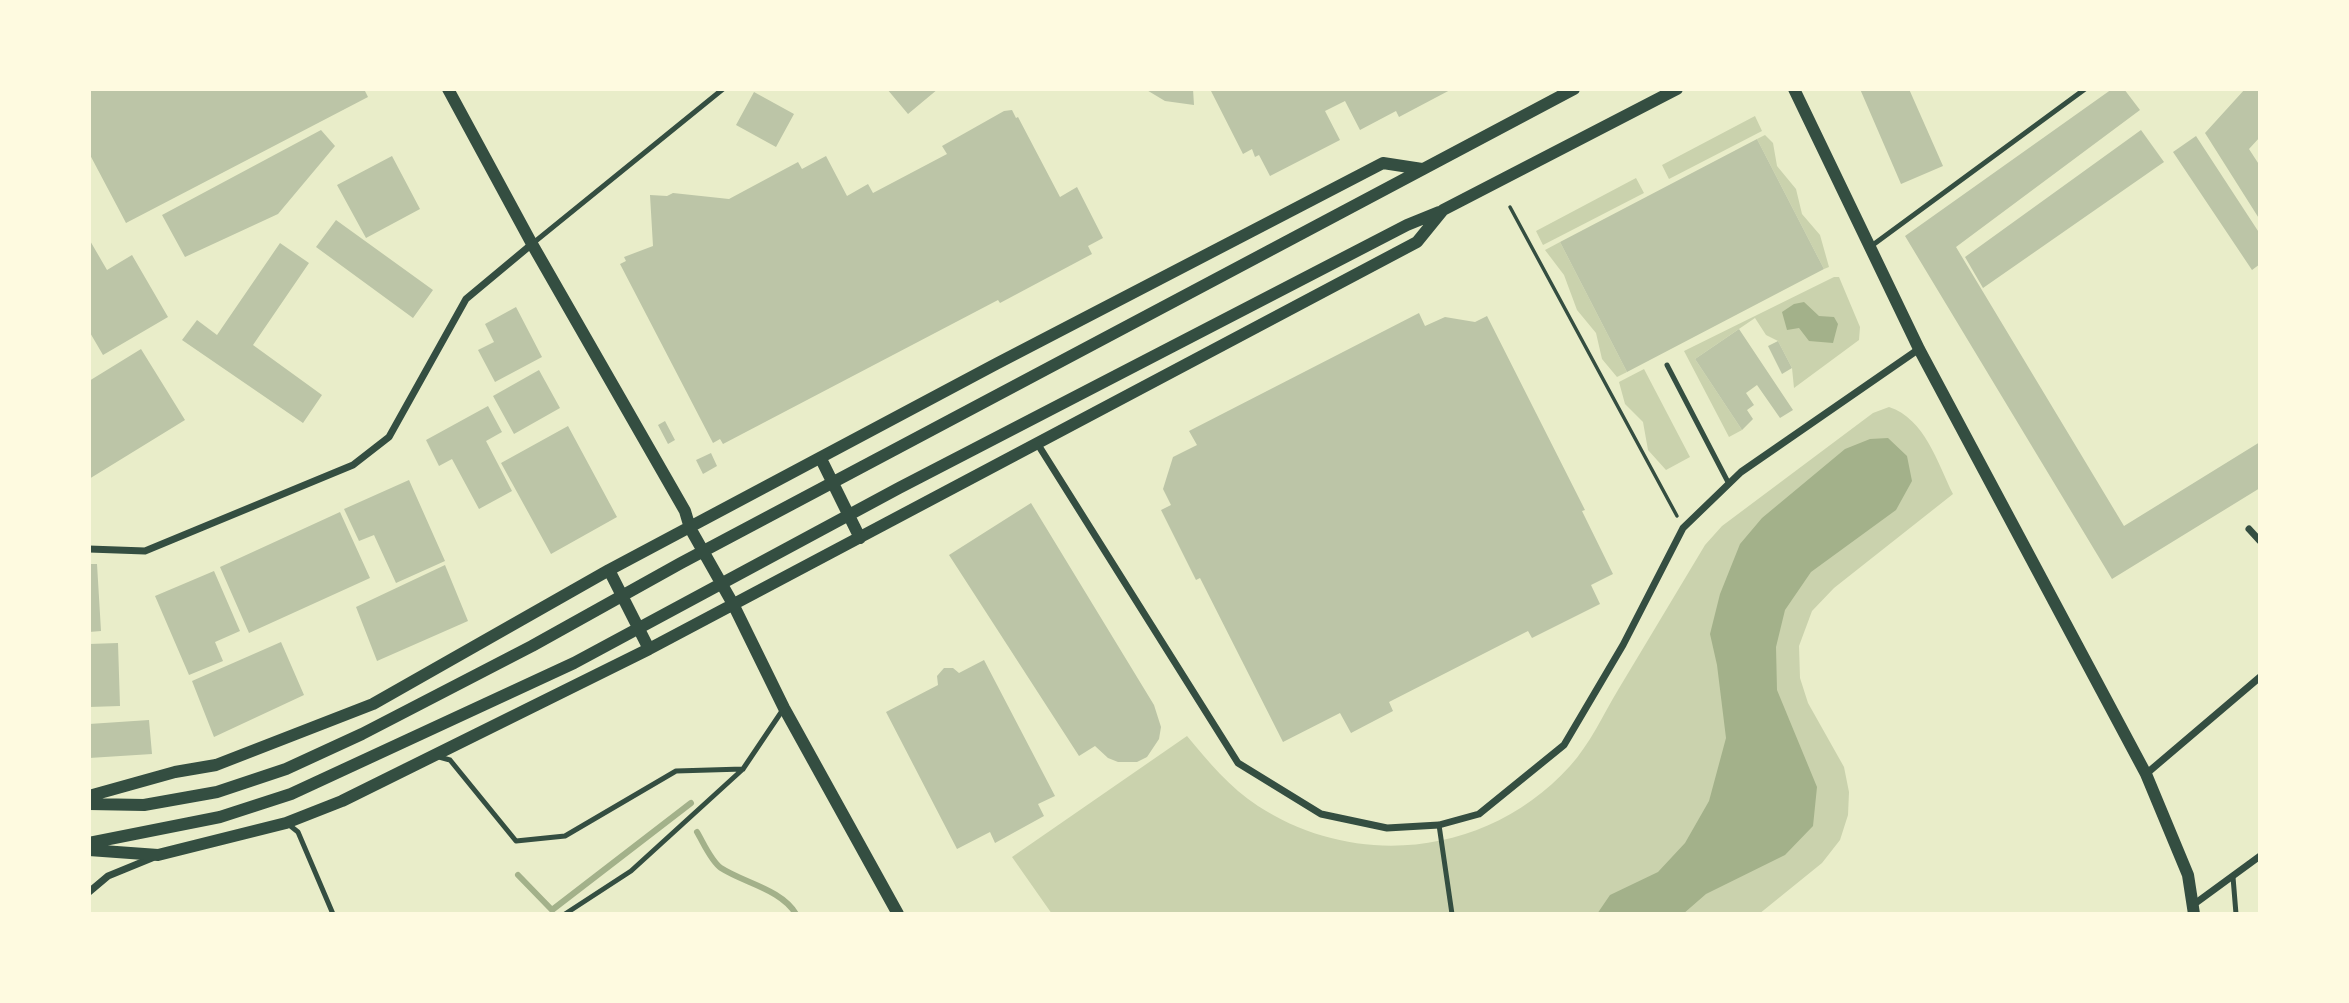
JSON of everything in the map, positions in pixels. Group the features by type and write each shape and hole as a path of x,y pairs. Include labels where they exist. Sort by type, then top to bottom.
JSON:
{"street":[{"path":"448,89 532,244 685,511 690,528 733,604 783,709 898,914"},
{"path":"89,804 144,804 217,792 299,763 532,646 681,563 1574,89"},
{"path":"89,843 220,817 291,794 574,663 899,488 1407,225 1443,211 1677,89"},
{"path":"1794,89 1919,349 2146,774 2188,875 2193,910"},
{"path":"89,796 175,772 216,765 373,704 609,570 821,459 996,363 1383,163 1422,169"},
{"path":"89,892 108,876 158,855 286,823 436,756 649,649 1417,242 1443,211"},
{"path":"89,549 145,551 353,466 389,436 466,299 532,244"},
{"path":"1037,442 1238,763 1321,814 1387,828 1439,825 1479,814 1564,745 1623,645 1683,528 1741,472 1919,349"},
{"path":"821,459 860,538"},
{"path":"2249,529 2260,541"},
{"path":"609,570 649,649"},
{"path":"2146,774 2260,677"},
{"path":"89,850 158,855"},
{"path":"2193,910 2260,856"}],"lane":[{"path":"532,244 723,89"},
{"path":"1870,247 2085,89"},
{"path":"1667,365 1729,484"},
{"path":"565,914 631,871 743,769 783,709"},
{"path":"436,756 450,760 516,841 565,836 676,771 743,769"},
{"path":"286,823 298,832 333,914"},
{"path":"1439,825 1452,914"},
{"path":"2233,877 2236,914"}],"path":[{"path":"1510,207 1683,528"}],"shaded area":[{"path":"1755,116 1762,131 1669,179 1662,165"},
{"path":"1765,135 1773,143 1777,166 1796,189 1802,214 1820,235 1829,267 1824,269 1757,139"},
{"path":"1636,178 1644,193 1543,245 1536,231"},
{"path":"1560,242 1627,372 1617,377 1602,359 1596,333 1577,310 1564,275 1545,250"},
{"path":"1834,277 1839,277 1860,327 1859,340 1794,388 1792,368 1778,341 1766,335 1755,318 1695,359 1742,430 1729,437 1684,351"},
{"path":"1804,302 1819,316 1834,317 1838,324 1833,343 1809,341 1799,328 1787,330 1782,312 1794,304"},
{"path":"1644,369 1690,457 1666,470 1648,450 1643,422 1625,404 1619,382"},
{"path":"1889,407 1912,421 1921,431 1953,494 1834,588 1812,611 1799,646 1800,678 1808,703 1844,767 1849,792 1848,815 1840,840 1822,863 1759,914 1052,914 1012,857 1187,736 1229,783 1258,806 1297,827 1338,840 1380,845 1422,844 1462,835 1502,819 1538,796 1577,757 1705,545 1722,526 1873,413"},
{"path":"1888,438 1907,456 1912,481 1896,510 1811,572 1785,610 1776,647 1777,690 1817,787 1813,826 1785,855 1706,894 1683,914 1597,914 1610,895 1658,872 1685,843 1709,801 1726,738 1717,665 1710,634 1720,594 1740,544 1762,518 1845,449 1870,439"}],"building":[{"path":"89,89 364,89 368,97 126,223 89,153"},
{"path":"887,89 938,89 908,114"},
{"path":"1145,89 1193,89 1194,105 1165,101"},
{"path":"1452,89 1399,117 1396,111 1360,130 1345,101 1325,111 1340,140 1270,176 1259,155 1255,157 1252,149 1243,154 1211,91"},
{"path":"1860,89 1909,89 1943,166 1901,184"},
{"path":"2112,89 2124,89 2140,110 1956,247 2124,526 2260,442 2260,488 2112,579 1905,236"},
{"path":"2245,89 2260,89 2260,137 2249,149 2260,166 2260,220 2205,133"},
{"path":"754,92 794,114 776,147 736,125"},
{"path":"1012,110 1060,197 1077,187 1103,238 1088,246 1092,254 1000,303 998,300 723,444 720,439 713,443 620,264 626,261 624,257 653,246 650,195 667,196 673,193 729,199 798,162 802,169 826,156 847,196 868,184 873,193 947,154 942,146 1004,111"},
{"path":"321,130 335,146 278,214 185,257 162,215"},
{"path":"2141,130 2164,162 1983,288 1965,257"},
{"path":"2196,136 2260,234 2260,264 2252,270 2173,152"},
{"path":"1757,139 1824,269 1627,372 1560,242"},
{"path":"392,156 420,209 366,238 337,185"},
{"path":"336,220 433,290 413,318 316,247"},
{"path":"89,239 107,270 132,255 168,317 103,355 89,331"},
{"path":"280,243 309,263 253,345 322,395 303,423 182,340 197,320 217,335"},
{"path":"516,307 542,357 495,382 478,350 494,342 485,324"},
{"path":"1419,313 1425,326 1445,317 1475,322 1487,316 1585,510 1582,511 1613,574 1591,585 1600,604 1532,638 1528,631 1389,702 1393,711 1351,733 1340,713 1283,742 1200,578 1196,580 1161,510 1171,505 1163,489 1173,457 1197,445 1189,431"},
{"path":"1739,329 1793,410 1780,418 1757,385 1746,393 1754,405 1747,410 1753,419 1742,430 1695,359"},
{"path":"1778,341 1792,368 1782,374 1768,346"},
{"path":"141,349 185,420 89,479 89,381"},
{"path":"539,370 560,408 514,434 493,396"},
{"path":"488,406 502,432 486,441 512,491 479,509 452,459 439,466 426,440"},
{"path":"665,421 675,440 668,444 658,425"},
{"path":"568,426 617,517 551,554 501,463"},
{"path":"711,453 717,466 703,474 696,460"},
{"path":"409,480 445,561 396,583 374,535 359,541 344,509"},
{"path":"1031,503 1154,705 1161,727 1159,739 1147,757 1137,762 1118,762 1108,758 1095,746 1079,756 949,555"},
{"path":"340,512 370,578 249,633 220,567"},
{"path":"89,564 97,564 101,631 89,632"},
{"path":"445,565 468,621 377,661 356,607"},
{"path":"214,571 240,631 215,642 223,661 189,675 155,596"},
{"path":"281,642 304,695 214,737 192,681"},
{"path":"118,643 120,706 89,707 89,644"},
{"path":"984,660 1055,796 1038,804 1044,816 995,843 990,832 957,849 886,712 938,685 937,676 944,668 953,668 959,673"},
{"path":"149,720 152,754 89,758 89,724"}],"waterway":[{"path":"518,875 552,910 691,803"},
{"path":"697,832 717,865 772,892 796,914"}]}
